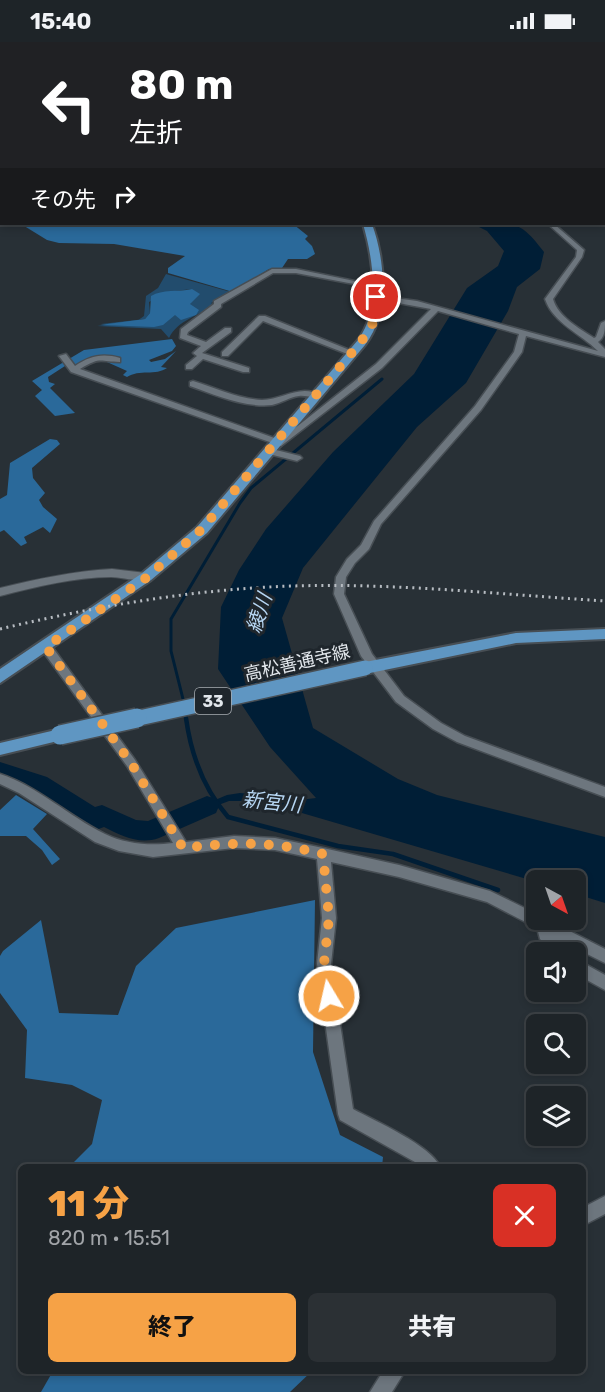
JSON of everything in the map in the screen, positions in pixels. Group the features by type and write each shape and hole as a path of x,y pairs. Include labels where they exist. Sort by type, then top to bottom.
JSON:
{"main road":[{"path":"0,677 146,578 201,530 353,353 373,323 376,291 372,237 368,225"},
{"name":"高松善通寺線","path":"0,748 370,667 516,638 605,634"}],"street":[{"path":"552,225 581,250 579,258 549,299 550,305 555,312 595,341 605,354"},
{"path":"207,345 183,336 184,331 218,305 217,303 272,271 296,271 376,291 519,333 605,354"},
{"path":"272,446 287,440 379,366 437,309"},
{"path":"225,354 262,318 353,353"},
{"path":"595,341 600,338 605,323"},
{"path":"228,330 197,353 246,370"},
{"path":"519,333 518,352 478,408 377,523 364,547 341,577 339,594 370,667 400,699 437,726 461,739 605,792"},
{"path":"63,356 74,370 272,446 291,456"},
{"path":"74,370 95,356 117,360"},
{"path":"189,367 202,356"},
{"path":"193,384 255,401 272,402 299,392 317,396"},
{"path":"0,592 98,574 123,573 146,578"},
{"path":"46,647 131,763 183,848"},
{"path":"0,779 24,789 100,838 153,852 234,842 275,844 399,871 480,894 526,915"},
{"path":"323,854 329,918 324,964 346,1114 421,1156 429,1164"},
{"path":"556,930 605,956"},
{"path":"586,972 605,983"},
{"path":"586,1215 605,1205"},
{"path":"380,1392 393,1374"}],"shaded area":[{"path":"23,225 294,225 308,236 305,239 312,246 315,254 307,259 288,259 282,268 269,269 233,292 168,273 168,268 185,256 114,244 59,243 47,240"},
{"path":"166,274 231,292 183,323 169,338 161,329 97,326 147,323 169,316 190,305 192,289 167,292 149,302 150,313 145,319 139,320 144,316 146,296 158,288"},
{"path":"192,289 200,294 190,304 199,310 196,315 181,320 175,315 163,325 154,327 100,325 145,319 150,313 151,296"},
{"path":"172,339 176,346 172,351 149,360 151,362 165,359 176,351 161,367 167,368 163,370 137,373 127,377 123,375 127,371 98,358 84,361 75,367 65,366 48,377 49,382 55,384 50,388 75,413 55,416 35,396 42,390 32,381 84,350"},
{"path":"50,439 57,440 60,444 32,468 33,478 45,493 39,500 43,507 57,519 50,533 43,527 24,537 27,543 21,546 4,530 0,532 0,499 7,495 10,463"},
{"path":"16,795 47,814 33,829 60,859 52,865 42,850 26,836 0,836 0,810"},
{"path":"315,900 313,1052 340,1135 383,1157 382,1164 72,1164 92,1144 102,1100 72,1085 25,1078 27,1030 0,993 0,956 41,920 59,1013 118,1015 136,966 176,928"},
{"path":"51,1374 309,1374 290,1392 41,1392"}],"water":[{"name":"綾川","path":"475,225 514,225 521,228 544,252 540,269 517,287 508,311 466,383 417,427 303,568 282,618 313,728 398,779 437,795 605,837 605,903 586,897 586,870 526,870 526,879 261,801 229,801 179,820 177,816 227,795 240,793 263,795 282,802 316,798 270,747 218,669 221,607 239,570 266,529 333,452 414,374 467,288 498,266 504,251 487,231"}],"waterway":[{"path":"487,42 496,42"},
{"path":"184,703 171,651 171,619 240,503 251,488 382,379"},
{"path":"185,711 186,720"},
{"path":"186,718 191,745 205,783 228,817 338,846 393,854 498,890"},
{"name":"新宮川","path":"0,771 38,784 96,820 102,815 133,830 150,831 207,806"}],"railway":[{"path":"0,629 134,602 269,587 395,587 605,601"}],"route":[{"path":"329,996 324,964 329,918 323,854 275,844 234,842 183,848 131,763 87,707 46,647 146,578 201,530 369,332 373,323 376,297"}]}
